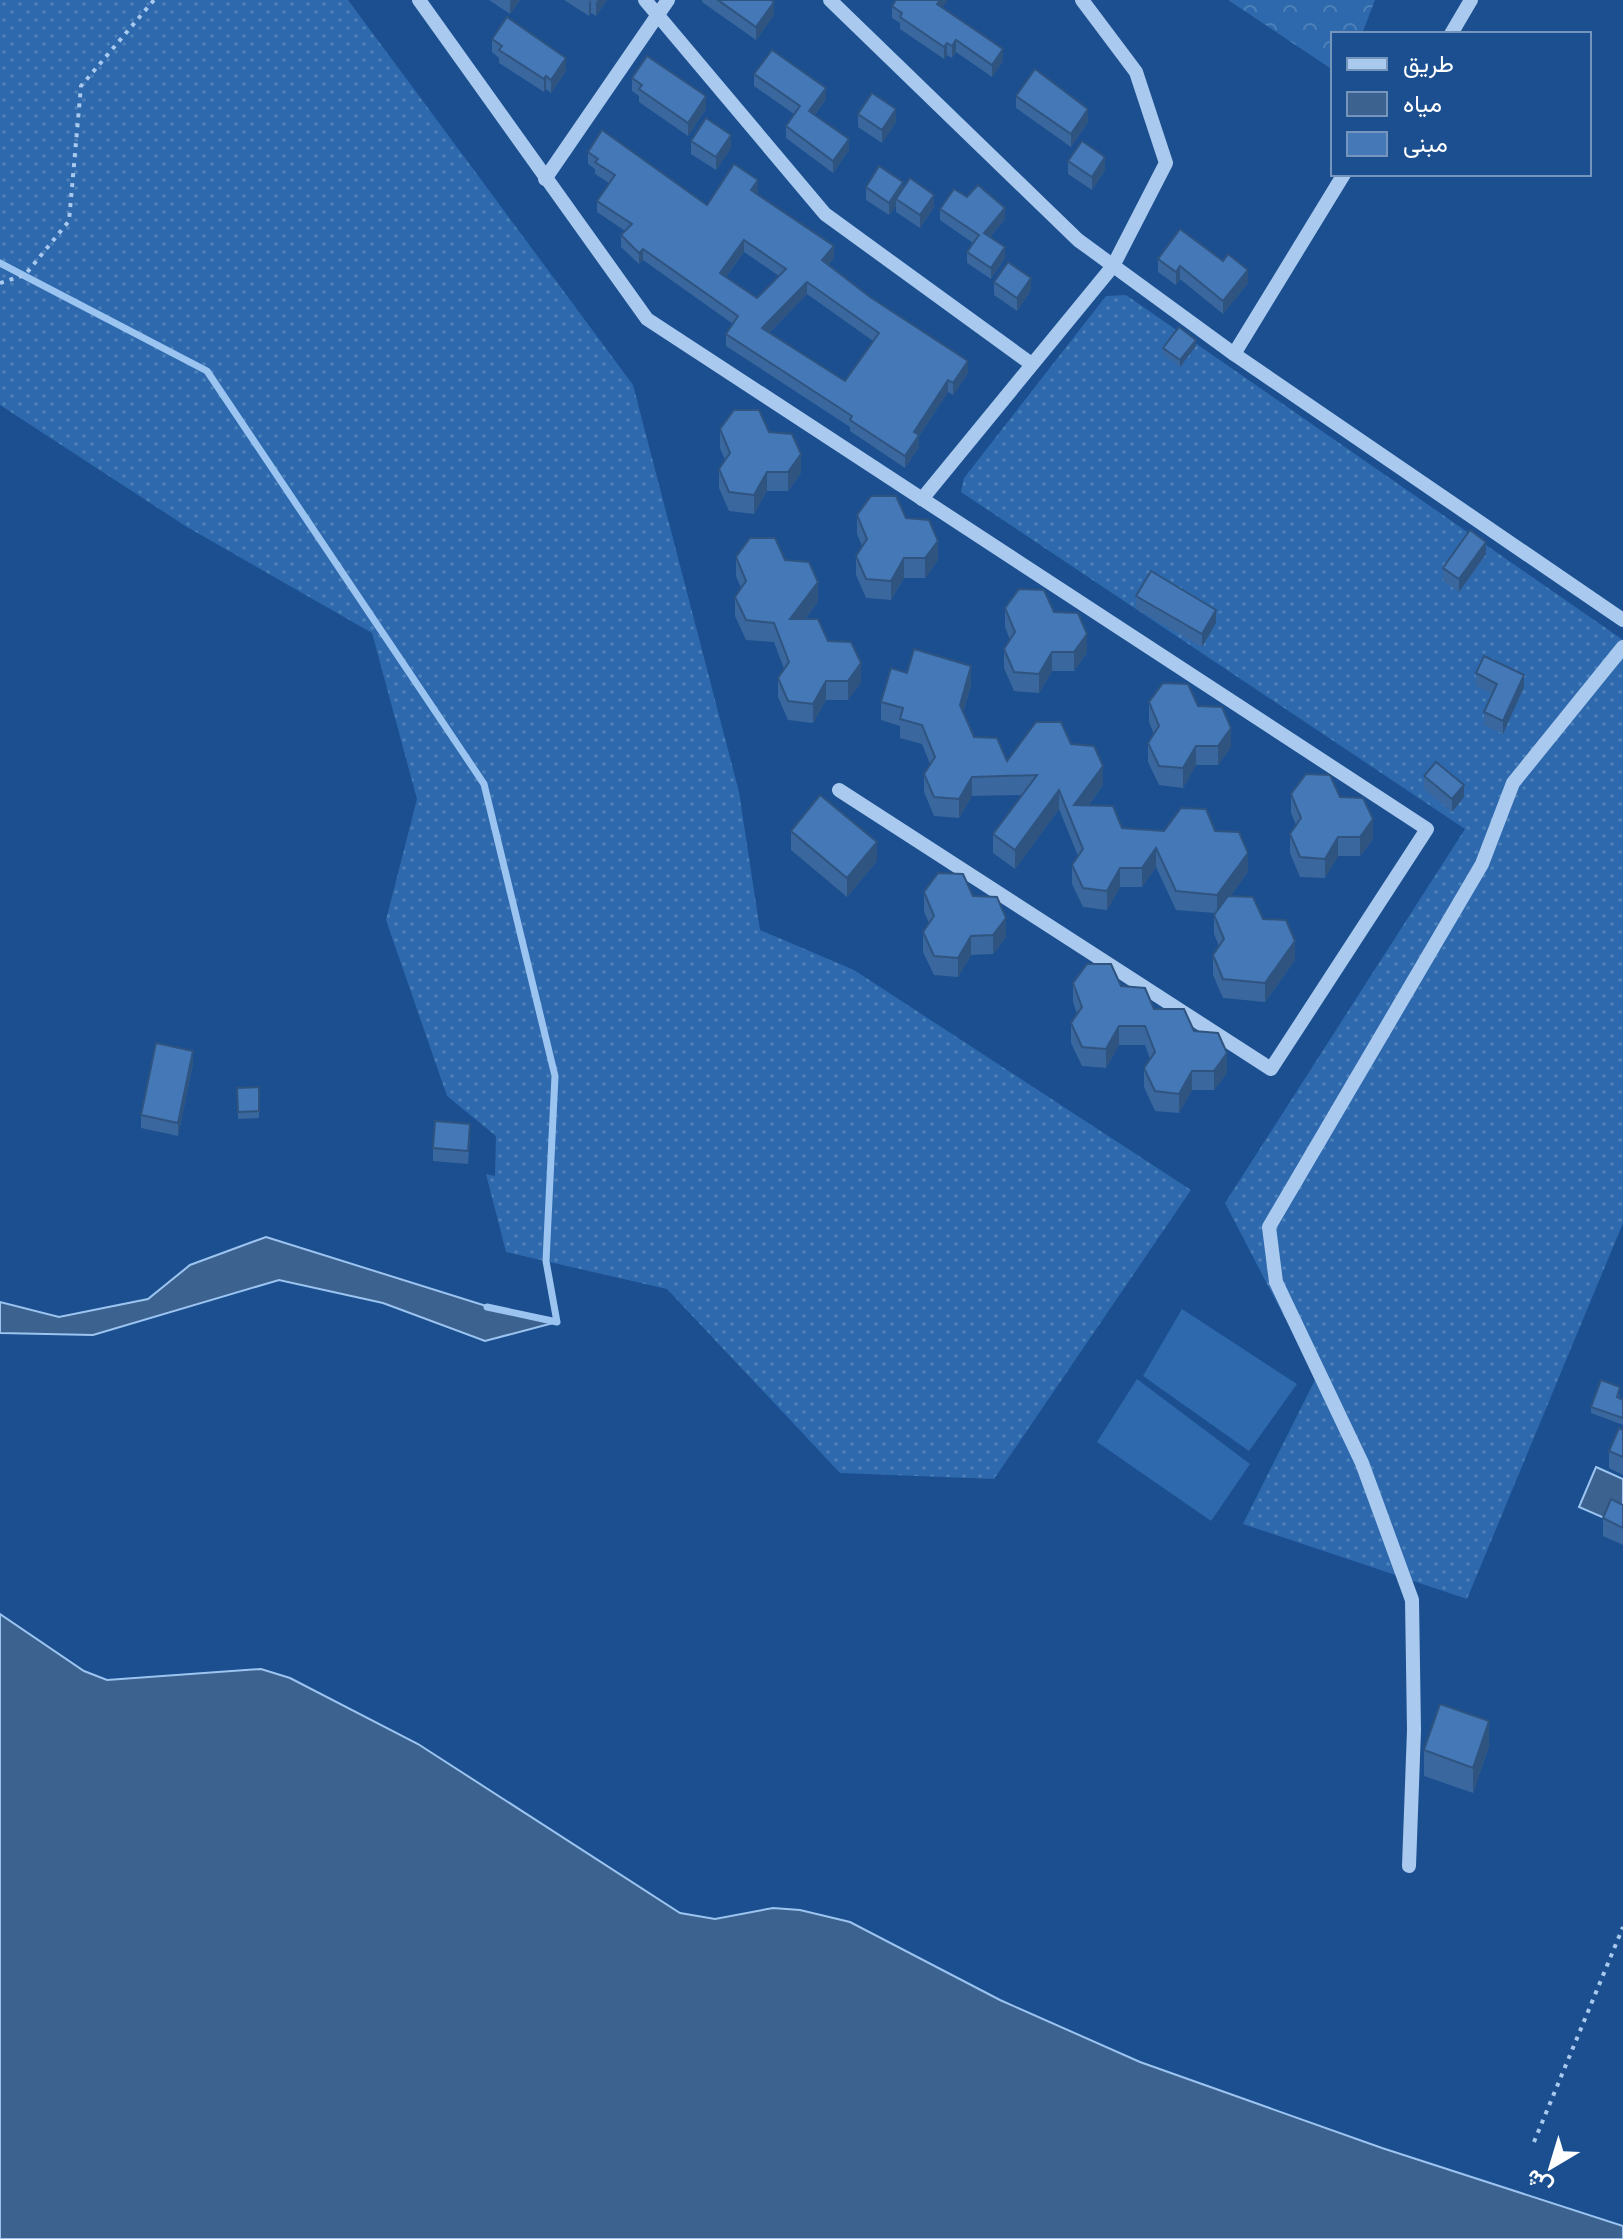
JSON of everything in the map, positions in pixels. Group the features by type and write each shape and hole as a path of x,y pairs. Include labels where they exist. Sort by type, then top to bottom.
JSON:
{"street":[{"path":"419,0 647,319 1427,829 1271,1069 839,790"},
{"path":"645,0 656,17 825,214 1030,363"},
{"path":"545,179 668,0"},
{"path":"830,0 1078,240 1234,354 1623,620"},
{"path":"922,499 1030,363 1113,266 1166,163 1136,72 1082,0"},
{"path":"1452,32 1471,0"},
{"path":"1234,354 1343,176"},
{"path":"1409,1866 1414,1730 1412,1600 1362,1463 1276,1282 1269,1227 1482,864 1513,783 1623,647"}],"path":[{"path":"0,283 25,275 69,221 81,86 154,0"},
{"path":"1534,2142 1623,1927"}],"green space":[{"path":"0,0 348,0 633,385 739,792 760,930 854,970 1191,1190 994,1479 840,1473 667,1289 506,1252 486,1174 495,1176 496,1136 447,1096 386,920 417,799 372,633 187,527 0,405"},
{"path":"1228,0 1375,0 1363,32 1331,32 1331,69"},
{"path":"1126,295 1623,640 1623,1223 1467,1599 1243,1524 1316,1378 1225,1203 1465,829 961,492 964,478 1106,296"},
{"path":"1182,1309 1297,1384 1249,1451 1143,1376"},
{"path":"1137,1379 1250,1464 1211,1521 1097,1442"}],"water":[{"path":"266,1237 499,1310 557,1322 485,1341 383,1303 279,1280 93,1335 0,1333 0,1302 59,1317 148,1299 190,1265"},
{"path":"1596,1467 1623,1479 1623,1526 1579,1507"},
{"path":"0,1614 84,1671 107,1680 261,1669 290,1678 418,1744 680,1913 715,1919 773,1908 800,1910 850,1922 1000,2000 1140,2062 1382,2148 1623,2226 1623,2239 0,2239"}],"building":[{"path":"718,0 771,0 774,2 756,27"},
{"path":"896,0 940,0 937,4 1003,49 992,65 956,40 952,46 947,43 944,47 900,17 902,13 892,6"},
{"path":"507,17 566,58 551,80 546,76 544,79 499,50 502,46 492,39"},
{"path":"772,50 826,88 809,111 849,139 833,161 786,126 800,106 754,74"},
{"path":"647,56 706,96 688,123 639,89 642,85 632,78"},
{"path":"1035,69 1088,109 1071,134 1016,96"},
{"path":"872,93 896,109 882,130 858,114"},
{"path":"706,118 731,135 716,157 691,141"},
{"path":"602,130 707,205 734,164 758,180 751,190 834,246 822,260 870,297 968,361 953,383 948,380 914,432 919,435 905,456 850,420 852,416 726,334 738,316 643,249 639,253 621,235 632,224 597,201 615,175 595,162 598,159 588,152","holes":["744,240 786,269 757,298 720,273","807,282 879,333 845,381 762,328"]},
{"path":"1082,141 1105,157 1092,177 1068,161"},
{"path":"879,166 903,182 889,203 866,187"},
{"path":"910,178 934,195 920,215 896,199"},
{"path":"978,185 1005,208 984,233 1005,247 991,268 967,252 979,235 940,209 954,189 967,197"},
{"path":"1180,229 1223,261 1228,254 1248,270 1223,301 1180,266 1176,272 1158,259"},
{"path":"1008,262 1031,278 1017,298 994,282"},
{"path":"1179,327 1196,340 1180,360 1163,348"},
{"path":"734,410 759,410 769,432 792,434 801,454 788,472 767,472 754,495 729,492 719,469 730,453 720,429"},
{"path":"871,496 896,496 906,518 929,520 938,541 925,558 904,558 891,581 866,579 856,556 867,539 857,515"},
{"path":"1470,530 1486,542 1459,579 1443,568"},
{"path":"750,538 775,538 785,560 809,562 818,582 790,619 818,619 828,641 851,642 861,663 848,681 826,681 813,704 788,701 778,678 789,662 774,623 746,620 735,597 746,581 736,557"},
{"path":"1151,571 1216,610 1202,634 1136,596"},
{"path":"1019,589 1044,590 1054,612 1078,613 1087,634 1074,652 1052,652 1039,674 1014,672 1004,649 1015,632 1005,608"},
{"path":"914,649 971,666 960,705 974,737 997,738 1007,761 1036,722 1061,722 1071,744 1094,746 1103,766 1074,805 1113,806 1122,828 1164,831 1181,808 1206,809 1215,831 1239,832 1248,853 1217,895 1176,891 1156,848 1142,868 1120,868 1107,891 1083,888 1072,865 1083,849 1059,790 1015,850 993,834 1037,775 972,777 959,799 934,797 924,774 935,757 922,725 900,719 903,708 881,702 891,668 907,673"},
{"path":"1484,656 1524,675 1503,721 1484,712 1497,684 1476,673"},
{"path":"1163,683 1188,684 1198,706 1222,707 1231,728 1218,746 1196,746 1183,768 1159,766 1148,743 1159,726 1149,702"},
{"path":"1436,762 1464,785 1452,799 1424,776"},
{"path":"1306,774 1330,775 1340,797 1363,798 1373,819 1360,837 1338,837 1325,859 1300,857 1290,834 1301,818 1291,794"},
{"path":"820,795 877,842 847,878 791,831"},
{"path":"938,873 963,874 973,896 997,897 1006,918 993,935 971,936 958,958 934,956 923,932 934,916 924,892"},
{"path":"1228,896 1253,897 1263,919 1286,920 1295,941 1265,983 1223,979 1213,955 1224,939 1214,915"},
{"path":"1087,964 1111,964 1121,986 1145,988 1154,1009 1184,1009 1194,1031 1218,1033 1227,1053 1214,1071 1192,1071 1179,1094 1155,1091 1144,1068 1155,1052 1145,1026 1119,1026 1106,1049 1082,1047 1071,1023 1082,1007 1073,983"},
{"path":"156,1043 193,1051 178,1123 141,1115"},
{"path":"259,1087 259,1111 238,1112 237,1088"},
{"path":"435,1121 470,1124 468,1151 433,1148"},
{"path":"1601,1380 1620,1387 1617,1397 1623,1400 1623,1418 1591,1407"},
{"path":"1619,1428 1623,1430 1623,1457 1609,1451"},
{"path":"1611,1499 1623,1505 1623,1528 1603,1518"},
{"path":"1440,1704 1489,1721 1473,1768 1424,1750"}],"waterway":[{"path":"0,263 207,371 484,784 555,1076 546,1261 557,1322 487,1307"}]}
